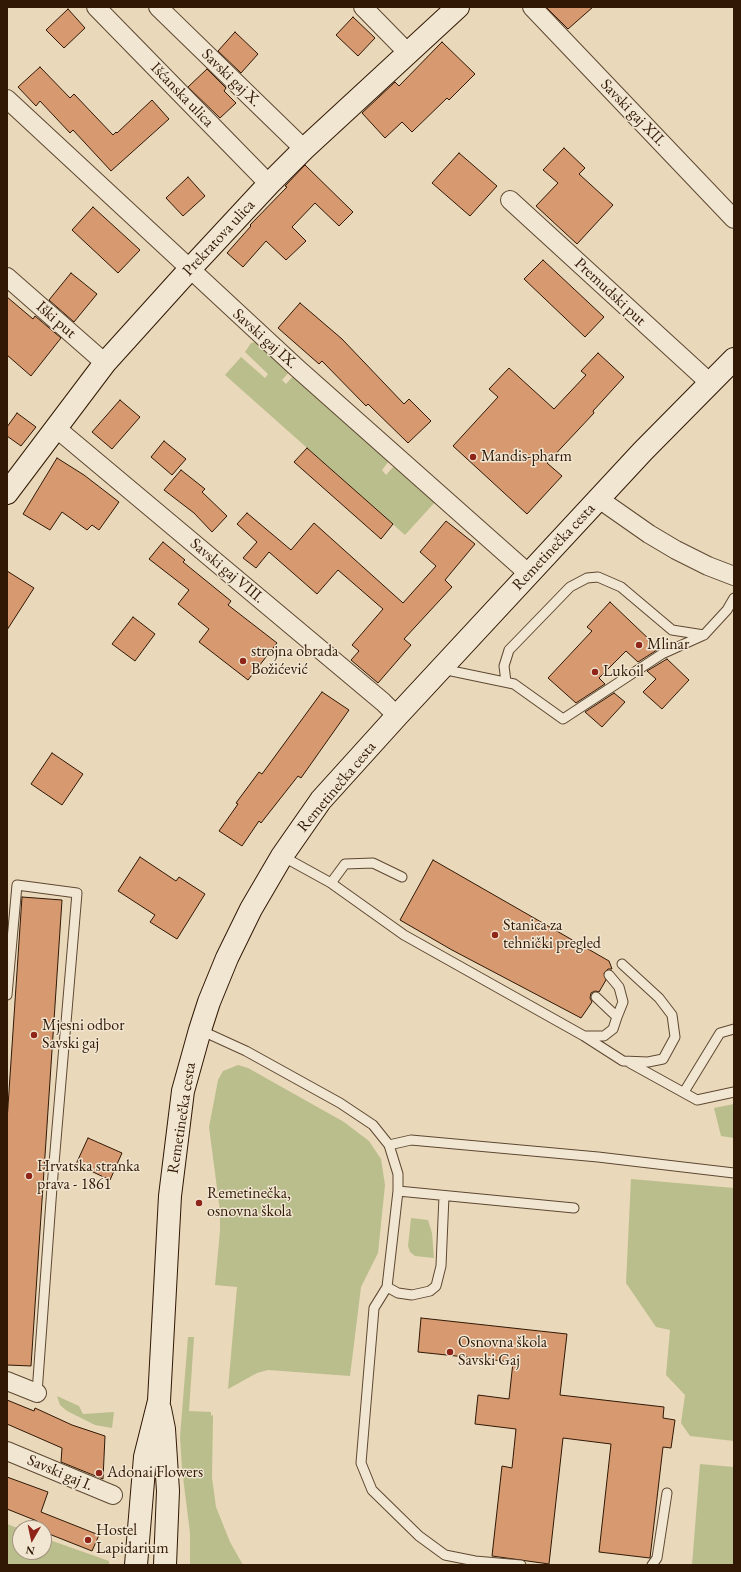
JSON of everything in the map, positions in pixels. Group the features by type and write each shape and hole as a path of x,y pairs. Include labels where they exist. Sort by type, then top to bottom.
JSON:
{"main road":[{"name":"Prekratova ulica","path":"7,493 104,363 268,184 458,7"},
{"name":"Remetinečka cesta","path":"165,1565 168,1491 167,1457 159,1401 167,1240 174,1158 183,1091 200,1030 227,958 251,909 282,856 321,800 643,451 734,359"},
{"name":"Remetinečka cesta","path":"136,1565 145,1457 159,1401"},
{"path":"167,1539 174,1565"}],"street":[{"name":"Išćanska ulica","path":"96,7 268,184"},
{"name":"Savski gaj X.","path":"158,7 304,149"},
{"path":"363,7 409,54"},
{"name":"Savski gaj XII.","path":"532,7 734,219"},
{"name":"Savski gaj IX.","path":"7,99 189,270 397,458 514,559 529,574"},
{"name":"Premudski put","path":"510,200 710,383"},
{"name":"Iški put","path":"7,277 104,363"},
{"name":"Savski gaj VIII.","path":"56,428 377,697 397,716"},
{"path":"599,498 649,534 676,550 708,566 734,576"},
{"path":"7,1381 37,1393"},
{"name":"Savski gaj I.","path":"7,1451 113,1495"}],"lane":[{"path":"506,682 504,666 509,650 570,587 587,578 598,577 621,587 672,630 704,635"},
{"path":"442,669 514,684 563,719 662,654 704,635 727,610 734,598"},
{"path":"282,856 331,883 404,935 584,1036 623,1061 629,1062 663,1059 675,1037 672,1015 659,998 622,964"},
{"path":"331,883 345,864 373,863 402,877"},
{"path":"7,995 17,885 77,893 37,1393"},
{"path":"584,1036 604,1036 613,1029 623,1002 619,987 609,975"},
{"path":"596,997 617,1017"},
{"path":"684,1092 720,1033 734,1029"},
{"path":"200,1030 246,1051 340,1103 373,1125 389,1145 398,1174 398,1191 387,1287 374,1308 361,1463 372,1490 419,1536 445,1555 475,1561 520,1565"},
{"path":"629,1062 697,1100 734,1092"},
{"path":"389,1145 411,1140 598,1157 734,1173"},
{"path":"398,1191 574,1208"},
{"path":"387,1287 398,1293 417,1294 430,1291 436,1286 441,1266 444,1196"},
{"path":"652,1565 657,1558 667,1493"}],"green space":[{"path":"256,342 264,345 291,370 282,380 286,384 295,374 389,461 382,470 386,475 394,466 436,501 405,535 225,375 241,357 265,378 268,374 245,352 251,343"},
{"path":"238,1065 248,1068 344,1122 369,1141 381,1159 385,1185 378,1253 361,1287 350,1376 268,1370 257,1373 228,1389 237,1287 215,1285 220,1231 220,1211 209,1127 218,1080 223,1071"},
{"path":"734,1104 734,1138 721,1136 714,1108"},
{"path":"631,1179 734,1188 734,1441 690,1436 681,1423 685,1395 666,1375 670,1330 656,1327 626,1283"},
{"path":"411,1218 428,1220 432,1233 434,1258 415,1256 410,1252 408,1246"},
{"path":"188,1337 194,1337 189,1411 211,1412 211,1416 213,1415 212,1478 216,1507 230,1542 243,1565 190,1565 190,1533 182,1469 180,1437"},
{"path":"57,1396 79,1406 83,1414 114,1412 112,1428 95,1425 67,1411 60,1405"},
{"path":"700,1464 734,1467 734,1565 692,1565"},
{"path":"7,1524 12,1526 12,1560 52,1560 52,1541 109,1561 109,1565 7,1565"}],"building":[{"path":"546,7 593,7 568,29"},
{"path":"68,9 85,28 64,48 46,30"},
{"path":"353,17 375,38 358,56 336,35"},
{"path":"235,32 258,54 241,73 218,51"},
{"path":"442,42 475,74 449,100 447,98 412,132 402,122 385,138 362,113 395,82 399,86"},
{"path":"40,67 70,98 74,94 113,135 152,100 169,119 111,171 73,130 70,133 40,101 36,106 18,87"},
{"path":"207,69 226,88 224,91 236,103 220,118 188,87"},
{"path":"564,148 585,168 579,174 613,205 577,244 536,206 558,183 543,170"},
{"path":"459,153 497,186 470,216 432,183"},
{"path":"305,165 353,212 339,226 315,203 292,227 306,241 286,260 266,241 243,267 227,253 251,226 250,225 287,187 285,186"},
{"path":"188,177 205,196 183,216 166,198"},
{"path":"93,207 140,250 118,273 72,230"},
{"path":"543,260 604,317 585,337 524,279"},
{"path":"71,273 97,294 74,322 49,300"},
{"path":"7,297 33,319 35,316 61,338 31,376 7,355"},
{"path":"300,303 342,339 404,404 409,399 431,421 408,443 368,404 366,406 322,361 319,364 278,328"},
{"path":"598,353 624,377 593,411 594,413 547,463 562,476 527,514 453,446 498,397 489,389 509,368 554,409 586,375 581,371"},
{"path":"120,400 140,417 112,449 92,432"},
{"path":"17,413 36,427 21,446 7,436 7,427"},
{"path":"164,441 186,459 172,475 151,457"},
{"path":"307,448 393,524 381,539 294,462"},
{"path":"57,458 84,475 119,502 99,530 92,525 87,530 62,512 50,530 23,514"},
{"path":"181,470 205,489 202,492 227,516 212,532 194,513 164,490"},
{"path":"247,513 291,550 314,523 403,603 436,566 420,552 446,521 475,544 445,580 452,587 404,639 411,645 378,683 351,660 359,651 352,645 383,609 338,570 317,594 269,552 256,568 243,558 257,542 237,524"},
{"path":"163,542 185,560 183,562 231,601 228,605 277,643 248,680 199,642 209,629 178,604 189,590 149,559"},
{"path":"7,571 34,588 7,630"},
{"path":"610,602 652,642 651,644 657,650 638,662 626,651 599,678 605,684 576,703 548,678 592,631 587,627"},
{"path":"133,617 155,634 135,661 112,644"},
{"path":"667,659 689,680 662,709 643,692 656,679 647,671"},
{"path":"322,692 349,710 301,778 298,776 261,823 259,821 242,846 219,831 238,804 236,803 259,772 262,774"},
{"path":"614,693 625,702 602,727 585,712"},
{"path":"52,753 83,774 62,805 31,784"},
{"path":"140,857 176,881 179,877 205,894 177,939 150,922 155,915 118,891"},
{"name":"Stanica za tehnički pregled","path":"433,860 609,961 612,969 608,969 604,973 606,980 599,992 595,991 591,993 590,998 592,1002 581,1018 452,950 400,920"},
{"path":"22,897 62,900 31,1366 7,1365 7,1121"},
{"path":"88,1138 122,1153 110,1180 76,1164"},
{"path":"421,1318 567,1334 560,1395 664,1407 663,1418 675,1420 671,1448 663,1447 650,1558 599,1552 611,1444 563,1438 549,1564 492,1556 502,1466 512,1468 516,1429 475,1424 478,1395 509,1399 513,1362 418,1352"},
{"path":"7,1400 34,1411 35,1408 72,1425 105,1436 103,1479 61,1462 62,1448 7,1424"},
{"path":"7,1477 48,1492 41,1512 99,1535 92,1551 52,1535 52,1520 34,1520 7,1509"}],"place":[{"name":"Mandis-pharm","path":"473,457"},
{"name":"Mlinar","path":"639,645"},
{"name":"strojna obrada Božićević","path":"243,661"},
{"name":"Lukoil","path":"595,672"},
{"name":"Stanica za tehnički pregled","path":"495,935"},
{"name":"Mjesni odbor Savski gaj","path":"34,1035"},
{"name":"Hrvatska stranka prava - 1861","path":"29,1176"},
{"name":"Remetinečka, osnovna škola","path":"199,1203"},
{"name":"Osnovna škola Savski Gaj","path":"450,1352"},
{"name":"Adonai Flowers","path":"99,1473"},
{"name":"Hostel Lapidarium","path":"88,1540"}]}
